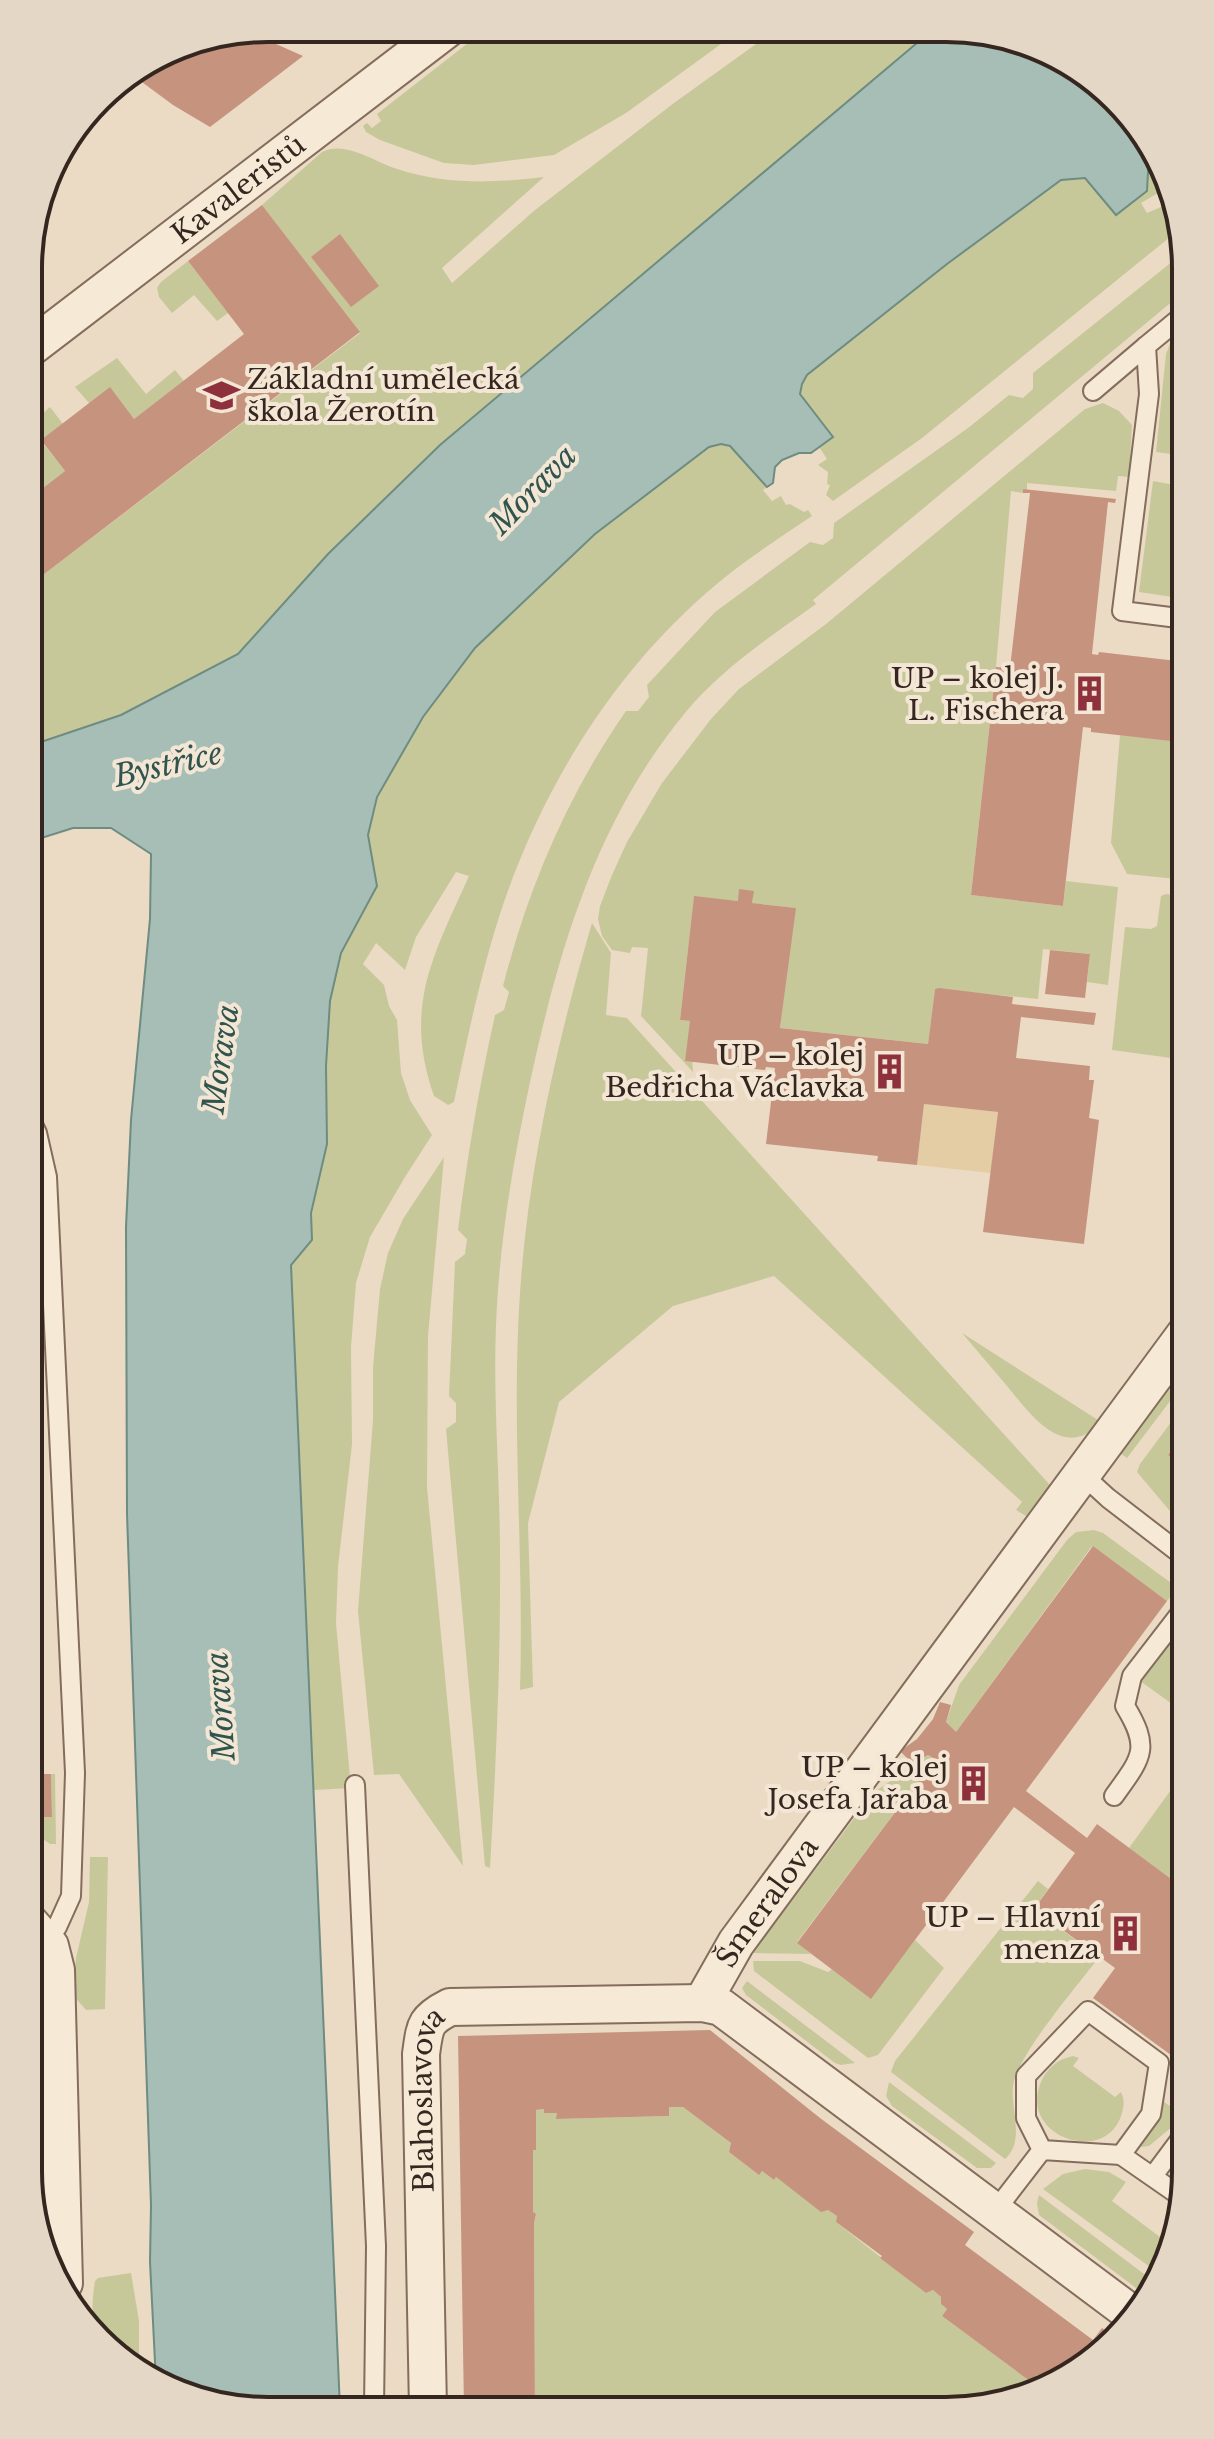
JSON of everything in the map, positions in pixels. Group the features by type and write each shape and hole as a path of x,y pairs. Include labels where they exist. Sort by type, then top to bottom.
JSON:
{"street":[{"name":"Kavaleristů","path":"42,339 430,42"},
{"name":"Šmeralova","path":"1125,2309 738,2019 721,2007 702,2003 736,1943 1172,1352"},
{"path":"42,1937 54,1956 56,1970 64,2268"},
{"name":"Blahoslavova","path":"428,2397 421,2054 426,2024 433,2015 450,2007 702,2003"}],"lane":[{"path":"1093,391 1172,325"},
{"path":"1146,346 1149,394 1122,611 1172,617"},
{"path":"42,1155 47,1177 75,1773 71,1896 57,1927 42,1928"},
{"path":"1083,1475 1172,1547"},
{"path":"1114,1796 1135,1768 1142,1747 1140,1731 1125,1706 1132,1676 1172,1624"},
{"name":"Blahoslavova","path":"355,1785 376,2246 374,2397"},
{"path":"1042,2150 1026,2118 1026,2076 1088,2011 1159,2063 1151,2114 1121,2155"},
{"path":"995,2211 1042,2150"},
{"path":"1042,2150 1121,2155 1172,2190"},
{"path":"1153,2176 1172,2150"}],"green space":[{"path":"469,42 724,42 626,113 554,155 474,165 444,163 366,132 363,126 367,123 372,128 381,121 377,114"},
{"path":"759,42 918,42 440,445 328,554 238,654 121,715 42,742 42,576 360,333 262,205 322,152 331,149 350,150 397,169 434,178 507,181 544,177 442,268 452,283 535,210"},
{"path":"1148,167 1159,192 1141,203 1147,213 1163,206 1170,237 922,438 833,501 826,495 830,485 827,484 828,472 818,465 827,459 819,447 833,437 800,393 807,375 947,264 1061,180 1085,177 1147,191"},
{"path":"188,261 228,313 217,321 194,295 172,313 159,297 157,288 161,282"},
{"path":"1172,262 1172,302 813,600 816,604 747,654 699,697 654,754 627,798 585,888 568,935 541,1032 513,1173 498,1295 495,1354 500,1525 499,1671 490,1868 485,1866 446,1429 456,1422 456,1403 449,1396 455,1262 465,1254 467,1239 458,1230 465,1176 495,1015 504,1010 509,992 503,986 525,913 568,809 605,743 626,711 638,711 649,697 647,685 715,612 810,542 823,545 833,538 834,523 968,428 1009,395 1023,398 1033,389 1033,373"},
{"path":"1171,341 1172,454 1156,452 1166,354"},
{"path":"117,358 146,394 175,370 184,381 134,419 89,403 75,387"},
{"path":"1103,403 1119,411 1132,425 1129,477 1118,476 1116,491 1027,483 1027,490 1023,489 1023,493 1011,491 996,667 971,895 1063,906 1066,881 1118,887 1108,985 1087,982 1090,954 1043,949 1038,999 935,989 928,1044 780,1028 795,908 752,903 753,891 738,901 694,897 680,1020 690,1021 693,1072 641,1016 648,948 632,947 630,953 612,950 602,936 598,919 600,906 627,842 662,783 711,719 739,689 826,624 1085,409"},
{"path":"50,407 63,424 42,440 42,414"},
{"path":"42,442 65,471 42,489"},
{"path":"721,444 735,450 747,462 767,487 763,490 772,501 781,496 786,505 804,512 808,510 812,516 704,595 640,661 584,735 539,816 504,902 482,976 454,1102 448,1105 434,1096 421,1035 422,1008 434,957 469,876 456,872 416,937 405,970 376,943 363,964 384,985 389,1006 397,1020 401,1073 410,1100 432,1135 370,1237 356,1283 351,1347 352,1444 338,1567 336,1623 351,1788 314,1790 291,1265 312,1240 311,1213 327,1144 326,1066 330,1001 341,953 377,886 368,835 377,797 423,717 475,648 596,534 709,447"},
{"path":"1153,481 1172,484 1172,597 1139,592"},
{"path":"1120,735 1172,741 1172,879 1127,874 1111,843"},
{"path":"1172,895 1172,1058 1112,1050 1125,927 1151,929 1157,926 1161,896"},
{"path":"592,923 611,953 606,1015 627,1018 1050,1485 1026,1516 1016,1510 1022,1502 774,1276 673,1306 559,1402 528,1523 533,1687 520,1690 517,1357 523,1260 544,1114"},
{"path":"444,1157 428,1336 427,1487 463,1866 399,1774 374,1775 358,1611 380,1289 388,1253 403,1219"},
{"path":"962,1333 1101,1422 1074,1438 1049,1430 1026,1409"},
{"path":"1172,1378 1172,1399 1127,1458 1117,1451"},
{"path":"1172,1421 1172,1450 1168,1455 1172,1458 1172,1512 1137,1472"},
{"path":"1094,1530 1103,1533 1172,1584 1172,1595 1167,1601 1092,1546 956,1732 953,1732 946,1722 959,1685 1076,1532"},
{"path":"1172,1633 1172,1704 1136,1678"},
{"path":"928,1755 935,1759 797,1942 811,1954 753,1953 873,1793"},
{"path":"51,1774 55,1774 56,1844 42,1839 42,1816 52,1816"},
{"path":"1172,1788 1172,1880 1129,1848"},
{"path":"90,1857 108,1857 105,2009 86,2010 73,1995 76,1958 89,1902"},
{"path":"1038,1881 1048,1889 1034,1909 1099,1957 1039,2035 1020,2067 1013,2091 1015,2142 1005,2159 891,2072 895,2061"},
{"path":"915,1940 944,1968 878,2055 868,2058 754,1971 753,1961 800,1961 828,1972 832,1969 870,1998"},
{"path":"747,1981 855,2063 835,2063 746,1995 742,1988"},
{"path":"1073,2056 1079,2058 1073,2066 1115,2097 1121,2092 1122,2095 1124,2104 1121,2116 1112,2131 1098,2139 1082,2141 1066,2138 1052,2130 1041,2117 1037,2101 1043,2077 1058,2062"},
{"path":"889,2082 996,2163 991,2168 977,2168 892,2106 886,2096"},
{"path":"1164,2102 1172,2107 1172,2127 1149,2146 1142,2147 1136,2142"},
{"path":"669,2107 683,2107 731,2143 729,2152 758,2174 762,2171 774,2180 776,2177 821,2211 828,2210 837,2216 836,2222 926,2293 933,2290 941,2297 941,2304 947,2309 942,2316 1029,2381 975,2395 946,2397 535,2397 536,2215 533,2212 533,2150 536,2150 536,2110 557,2113 557,2119 669,2116"},
{"path":"1085,2169 1109,2172 1126,2182 1112,2201 1162,2238 1150,2267 1043,2189 1063,2174"},
{"path":"1039,2195 1146,2276 1138,2290 1039,2215"},
{"path":"131,2273 139,2321 139,2356 108,2331 93,2314 95,2281"}],"sand":[{"path":"924,1104 998,1112 991,1173 917,1165"}],"water":[{"path":"918,42 990,46 1046,65 1095,98 1134,142 1148,167 1147,191 1116,215 1085,178 1061,180 947,264 807,375 800,394 833,437 811,453 799,453 782,460 775,467 773,483 767,487 730,446 721,444 709,447 595,534 475,648 423,717 377,797 368,835 377,886 341,953 330,1001 326,1066 327,1144 311,1213 312,1240 291,1265 339,2397 239,2395 182,2380 155,2367 127,1514 126,1227 131,1120 150,919 151,854 111,828 73,828 42,838 42,742 121,715 238,654 328,554 440,445"}],"building":[{"path":"272,42 303,56 210,127 141,81 182,59 224,46"},
{"name":"Základní umělecká škola Žerotín","path":"262,205 360,332 42,576 42,489 65,471 42,439 110,387 134,419 244,334 188,261"},
{"path":"340,234 379,286 351,307 311,257"},
{"name":"UP – kolej J. L. Fischera","path":"1023,489 1116,499 1115,503 1108,502 1092,654 1098,655 1099,652 1172,660 1172,741 1091,732 1091,728 1083,727 1063,906 971,895 996,667 1010,668 1030,493 1023,493"},
{"name":"UP – kolej Bedřicha Václavka","path":"739,889 754,891 752,903 796,908 780,1028 928,1044 935,989 939,988 1013,997 1012,1004 1096,1013 1094,1025 1021,1017 1016,1058 1090,1066 1089,1080 1094,1080 1089,1118 1099,1120 1084,1244 983,1232 998,1112 924,1104 917,1165 877,1161 878,1156 766,1144 775,1068 766,1067 765,1070 685,1061 690,1021 680,1020 694,896 738,901"},
{"path":"1050,950 1090,954 1085,998 1045,994"},
{"name":"UP – kolej Josefa Jařaba","path":"1093,1546 1167,1601 1026,1791 1087,1838 1097,1824 1172,1880 1172,2056 1093,1998 1115,1968 1034,1909 1075,1853 1014,1807 871,1999 797,1943 935,1759 928,1755 913,1764 900,1751 917,1739 933,1719 940,1702 951,1705 946,1722 956,1732"},
{"path":"42,1774 51,1774 52,1817 42,1817"},
{"path":"710,2030 820,2118 974,2232 965,2245 1093,2340 1102,2328 1106,2331 1059,2367 1029,2381 942,2316 947,2309 933,2290 926,2293 880,2258 882,2256 836,2222 837,2216 828,2210 821,2212 776,2177 774,2180 762,2171 759,2175 729,2152 731,2143 683,2107 669,2107 669,2116 556,2119 557,2113 544,2113 544,2109 536,2110 536,2150 533,2150 533,2212 536,2214 535,2397 464,2397 458,2036"}],"place":[{"name":"Základní umělecká škola Žerotín","path":"221,395"},
{"name":"UP – kolej J. L. Fischera","path":"1090,694"},
{"name":"UP – kolej Bedřicha Václavka","path":"890,1071"},
{"name":"UP – kolej Josefa Jařaba","path":"974,1783"},
{"name":"UP – Hlavní menza","path":"1126,1933"}],"water label":[{"name":"Morava","path":"533,490"},
{"name":"Bystřice","path":"168,765"},
{"name":"Morava","path":"221,1059"},
{"name":"Morava","path":"221,1706"}]}
